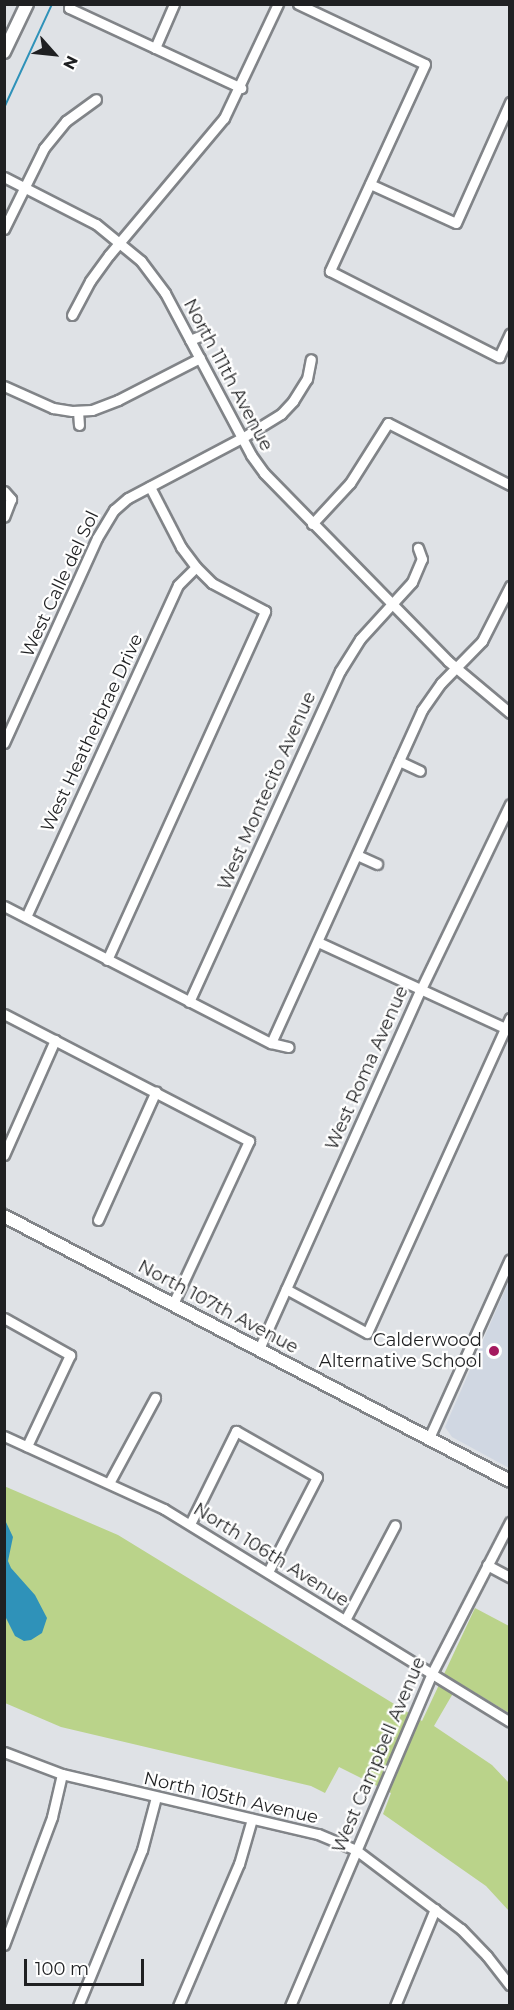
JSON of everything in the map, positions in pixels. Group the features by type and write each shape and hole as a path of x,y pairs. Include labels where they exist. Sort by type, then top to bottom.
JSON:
{"main road":[{"path":"4,52 27,4"},
{"name":"North 107th Avenue","path":"4,1216 510,1481"}],"street":[{"path":"155,48 174,4"},
{"path":"72,315 90,281 120,241 214,131 240,88 278,4"},
{"path":"298,4 425,64 330,271 499,357 510,333"},
{"path":"70,6 240,88"},
{"path":"4,229 38,157 57,129 96,99"},
{"path":"370,184 456,223 510,102"},
{"name":"North 111th Avenue","path":"4,177 96,224 120,241 157,281 242,438 264,473 457,669 510,713"},
{"path":"190,340 205,334"},
{"path":"4,386 45,406 78,411 102,407 200,358"},
{"name":"West Calle del Sol","path":"4,743 106,522 128,498 275,418 293,401 307,379 311,359"},
{"path":"78,411 79,425"},
{"path":"312,524 354,478 388,423 510,486"},
{"path":"107,960 265,612 213,583 196,567 181,547 150,487"},
{"path":"4,517 8,495"},
{"name":"West Montecito Avenue","path":"189,1002 340,671 360,639 393,604 419,571 422,559 418,548"},
{"name":"West Heatherbrae Drive","path":"26,917 178,585 196,567"},
{"path":"271,1043 422,710 441,683 457,669 489,631 510,586"},
{"path":"399,760 420,771"},
{"name":"West Roma Avenue","path":"259,1349 421,990 510,804"},
{"path":"357,855 377,864"},
{"path":"4,906 271,1043 289,1047"},
{"path":"318,942 507,1029"},
{"path":"4,1014 249,1141 173,1304"},
{"path":"286,1289 367,1333 507,1029 510,1018"},
{"path":"4,1155 55,1040"},
{"path":"98,1220 156,1091"},
{"path":"429,1438 510,1259"},
{"path":"4,1318 70,1355 27,1446"},
{"path":"109,1483 155,1398"},
{"path":"190,1524 236,1431 317,1477 268,1572"},
{"name":"North 106th Avenue","path":"4,1436 109,1483 190,1524 510,1722"},
{"name":"West Campbell Avenue","path":"290,2006 432,1673 510,1522"},
{"path":"345,1620 395,1525"},
{"path":"487,1565 510,1577"},
{"name":"North 105th Avenue","path":"4,1752 62,1774 318,1834 356,1850 435,1909 477,1944 510,1985"},
{"path":"4,1945 52,1817 62,1774"},
{"path":"78,2006 144,1842 156,1797"},
{"path":"178,2006 239,1864 252,1819"},
{"path":"395,2006 435,1909"}],"shaded area":[{"name":"Calderwood Alternative School","path":"509,1281 509,1468 452,1437 445,1427"}],"green space":[{"path":"4,1486 118,1535 422,1721 475,1608 509,1626 509,1713 459,1683 434,1726 492,1765 509,1783 509,1911 486,1886 383,1814 391,1793 339,1767 325,1793 311,1786 61,1727 5,1703"}],"water":[{"path":"5,1520 13,1537 8,1561 11,1568 35,1595 47,1618 42,1633 31,1640 24,1641 15,1636 5,1616"}],"waterway":[{"path":"4,108 52,4"}],"place":[{"name":"Calderwood Alternative School","path":"494,1351"}]}
